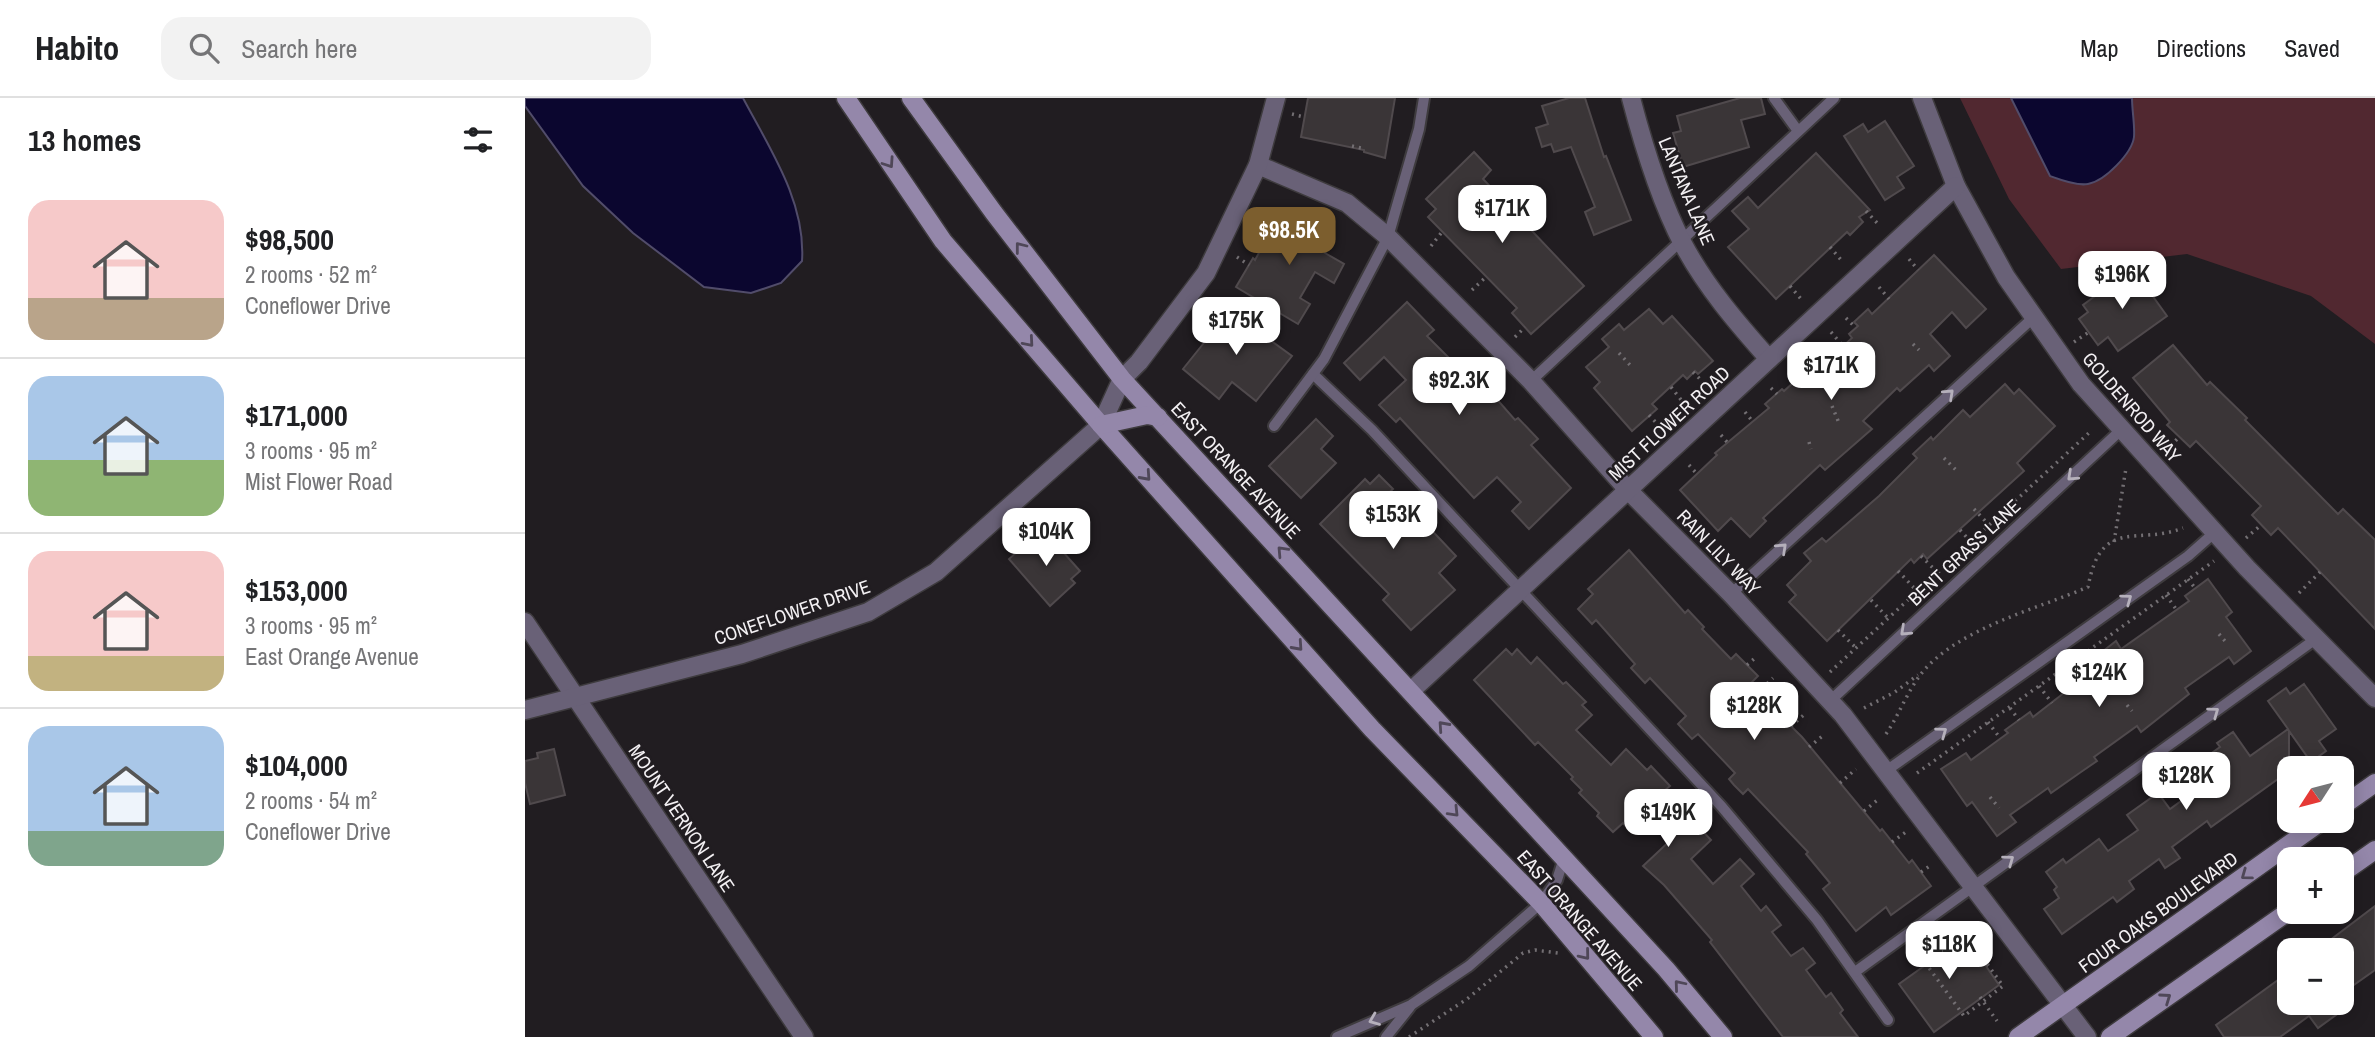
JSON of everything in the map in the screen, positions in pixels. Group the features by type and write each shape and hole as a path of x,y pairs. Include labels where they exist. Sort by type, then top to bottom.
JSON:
{"street":[{"name":"EAST ORANGE AVENUE","path":"911,98 994,213 1122,379 1666,969 1723,1037"},
{"name":"CONEFLOWER DRIVE","path":"525,710 742,654 869,612 936,572 1101,425 1122,379 1139,362 1206,273 1258,165 1276,98"},
{"name":"LANTANA LANE","path":"1631,98 1642,141 1682,241 1724,308 1769,359"},
{"name":"GOLDENROD WAY","path":"1922,98 1956,186 2006,277 2081,384 2214,533 2375,698"},
{"name":"EAST ORANGE AVENUE","path":"851,101 943,241 1101,425 1372,729 1541,903 1654,1037"},
{"name":"RAIN LILY WAY","path":"1258,165 1347,203 1388,237 1531,381 1627,490 1731,594 1830,701 2087,1037"},
{"name":"MIST FLOWER ROAD","path":"1411,691 1956,186"},
{"path":"1101,425 1147,415 1159,418"},
{"name":"MOUNT VERNON LANE","path":"525,622 804,1037"},
{"path":"2354,798 2375,783"},
{"name":"FOUR OAKS BOULEVARD","path":"2018,1037 2305,833"},
{"path":"2354,865 2375,850"},
{"path":"2110,1037 2277,919"}],"lane":[{"path":"1274,426 1324,359 1388,237 1419,129 1423,98"},
{"path":"1774,98 1798,131"},
{"path":"1531,381 1834,98"},
{"path":"1731,594 2034,317"},
{"path":"1313,374 1349,406 1521,588 1722,807 1817,920 1888,1020"},
{"name":"BENT GRASS LANE","path":"1830,701 2122,429"},
{"path":"1886,771 2187,556 2214,533"},
{"path":"1855,972 2316,638"},
{"path":"1337,1037 1411,1005 1469,966 1541,903 1557,880 1564,858"},
{"path":"1386,1037 1411,1005"}],"path":[{"path":"1292,114 1304,117"},
{"path":"1352,146 1365,149"},
{"path":"1865,211 1880,226"},
{"path":"1431,246 1442,232"},
{"path":"1830,247 1842,261"},
{"path":"1237,257 1249,265"},
{"path":"1909,259 1918,270"},
{"path":"1472,290 1487,276"},
{"path":"1790,286 1801,299"},
{"path":"1879,287 1889,299"},
{"path":"1210,301 1216,306"},
{"path":"1846,318 1856,328"},
{"path":"1515,337 1525,327"},
{"path":"1831,332 1843,346"},
{"path":"2074,342 2089,332"},
{"path":"1913,344 1919,350"},
{"path":"1619,352 1630,365"},
{"path":"1807,355 1814,363"},
{"path":"1693,372 1707,386"},
{"path":"1671,387 1686,406"},
{"path":"1772,388 1777,394"},
{"path":"1832,406 1839,423"},
{"path":"1745,412 1753,422"},
{"path":"1649,415 1661,428"},
{"path":"1830,672 2092,430"},
{"path":"1721,435 1727,442"},
{"path":"2165,452 2179,437"},
{"path":"1809,442 1811,449"},
{"path":"1944,458 1956,470"},
{"path":"1689,465 1697,474"},
{"path":"2115,542 2126,468"},
{"path":"1975,509 1989,525"},
{"path":"2246,538 2261,525"},
{"path":"1864,708 1895,692 1948,649 1980,631 2088,587 2096,558 2105,547 2126,535 2169,534 2183,528"},
{"path":"1960,530 1971,542"},
{"path":"1921,556 1937,573"},
{"path":"1917,773 2214,561"},
{"path":"1898,571 1917,591"},
{"path":"2299,593 2320,572"},
{"path":"2188,579 2195,589"},
{"path":"2166,595 2176,609"},
{"path":"1871,600 1888,618"},
{"path":"1838,630 1856,648"},
{"path":"2219,634 2225,641"},
{"path":"2101,642 2106,649"},
{"path":"1747,665 1755,658"},
{"path":"1886,734 1923,671"},
{"path":"1757,693 1773,678"},
{"path":"2039,686 2052,703"},
{"path":"2127,705 2132,711"},
{"path":"2009,707 2019,720"},
{"path":"1791,726 1806,713"},
{"path":"1988,722 2000,738"},
{"path":"1809,747 1825,734"},
{"path":"1948,751 1953,756"},
{"path":"1840,783 1856,769"},
{"path":"1990,797 1999,808"},
{"path":"1864,811 1880,798"},
{"path":"1892,842 1906,832"},
{"path":"1921,872 1931,865"},
{"path":"1921,957 1964,1016 1982,999 2003,986 1957,922 1944,930"},
{"path":"1968,936 1976,929"},
{"path":"1409,1037 1467,999 1523,953 1535,950 1558,953"},
{"path":"1982,999 1997,1021"}],"shaded area":[{"path":"525,98 743,98 775,156 792,197 802,239 802,261 781,283 751,293 704,287 633,233 583,186 525,106"},
{"path":"1960,98 2375,98 2375,344 2311,296 2187,254 2061,269 2009,199"},
{"path":"2011,98 2132,98 2132,143 2117,165 2095,182 2079,184 2050,176"}],"building":[{"path":"1308,98 1395,98 1385,158 1364,150 1301,137"},
{"path":"1569,98 1585,98 1604,157 1606,156 1631,220 1594,235 1585,212 1595,207 1571,147 1554,152 1551,144 1542,147 1536,128 1548,124 1542,106"},
{"path":"1740,98 1761,98 1765,114 1741,120 1749,147 1683,167 1673,133 1681,131 1677,116"},
{"path":"1885,121 1914,166 1897,177 1904,188 1885,200 1844,136 1863,124 1868,132"},
{"path":"1474,152 1491,170 1483,179 1584,286 1531,334 1512,313 1517,308 1428,217 1436,209 1426,199"},
{"path":"1816,153 1870,210 1859,217 1863,222 1850,235 1847,232 1776,299 1728,247 1749,229 1732,211 1748,197 1758,208"},
{"path":"1282,211 1333,239 1325,253 1344,264 1334,283 1315,272 1300,298 1310,304 1298,324 1236,287 1253,258 1255,260"},
{"path":"1934,255 1986,309 1966,328 1952,312 1930,334 1950,356 1934,371 1929,365 1900,391 1897,388 1863,421 1872,429 1825,470 1820,465 1763,518 1766,521 1750,537 1731,518 1718,531 1680,490 1717,455 1715,453 1769,408 1765,404 1782,389 1784,391 1816,362 1821,367 1852,338 1849,334 1858,326 1854,322 1868,309 1872,314"},
{"path":"2136,266 2147,282 2144,284 2167,316 2118,351 2108,337 2098,345 2079,319 2088,312 2083,305"},
{"path":"1407,302 1434,330 1427,336 1461,370 1467,365 1515,420 1518,418 1538,439 1531,445 1571,488 1529,529 1512,511 1521,502 1497,477 1474,498 1400,418 1396,422 1379,405 1406,380 1384,357 1360,380 1344,363"},
{"path":"1219,303 1292,356 1256,401 1232,382 1219,399 1183,369 1215,329 1205,322"},
{"path":"1649,309 1663,324 1672,316 1713,361 1698,374 1695,371 1687,379 1683,375 1652,404 1657,409 1632,431 1594,388 1600,382 1586,367 1609,347 1602,339 1619,324 1624,330"},
{"path":"2173,345 2207,385 2210,382 2247,418 2245,420 2338,514 2343,509 2375,540 2375,629 2278,528 2271,535 2252,515 2261,506 2196,441 2190,447 2167,425 2170,422 2133,378"},
{"path":"2005,384 2014,394 2019,389 2055,426 2017,463 2024,471 1927,559 1923,554 1914,563 1911,559 1827,641 1789,602 1796,595 1787,585 1811,561 1804,553 1822,538 1826,542 1879,496 1917,458 1913,454 1931,437 1933,440 1963,410 1970,417"},
{"path":"1316,419 1333,436 1321,449 1336,463 1301,498 1269,466"},
{"path":"1379,475 1393,489 1383,498 1415,528 1422,520 1456,556 1439,573 1455,590 1411,630 1383,600 1389,594 1320,524 1365,479 1370,484"},
{"path":"1046,533 1080,571 1071,579 1075,583 1050,606 1009,559 1036,535 1040,539"},
{"path":"1629,550 1685,613 1688,610 1731,659 1736,654 1758,676 1749,685 1802,737 1880,831 1882,829 1909,863 1912,860 1931,886 1891,915 1886,907 1856,931 1823,889 1830,883 1806,854 1808,852 1748,789 1743,794 1734,785 1729,779 1735,773 1698,734 1692,739 1678,724 1686,716 1650,678 1645,683 1631,668 1635,664 1596,620 1592,624 1578,609 1593,594 1588,589"},
{"path":"2208,579 2232,612 2226,617 2251,651 2234,664 2229,657 2185,688 2189,694 2141,732 2137,726 2094,757 2097,761 2051,793 2048,788 2010,815 2016,822 1997,836 1972,802 1967,806 1941,769 1966,753 1971,760 2008,733 2005,730 2030,712 2033,717 2096,668 2106,658 2102,652 2116,641 2121,649 2189,601 2185,596"},
{"path":"1506,649 1512,655 1517,649 1531,664 1537,657 1563,684 1566,682 1586,702 1582,705 1592,715 1576,730 1611,765 1626,749 1647,770 1651,766 1670,786 1664,791 1673,801 1670,805 1691,828 1696,824 1711,840 1691,859 1713,884 1740,859 1754,874 1741,886 1761,911 1766,906 1781,925 1772,932 1791,956 1803,948 1815,963 1806,970 1826,997 1831,993 1843,1010 1840,1013 1858,1037 1783,1037 1710,942 1712,940 1664,885 1643,866 1674,837 1652,814 1632,833 1623,823 1613,832 1579,793 1582,790 1571,779 1573,777 1538,742 1535,745 1474,680"},
{"path":"2304,684 2336,729 2319,741 2326,751 2319,756 2307,756 2289,731 2289,756 2277,756 2277,780 2211,827 2207,821 2172,847 2180,858 2165,868 2159,859 2129,881 2134,889 2117,902 2113,897 2062,934 2044,909 2059,898 2054,890 2057,887 2046,872 2063,859 2066,863 2099,839 2108,851 2138,830 2127,815 2158,793 2170,809 2207,782 2195,765 2220,747 2217,743 2233,732 2250,756 2288,729 2268,701 2286,688 2290,694"},
{"path":"554,749 565,795 530,804 525,783 525,761 538,758 537,753"},
{"path":"2375,906 2375,970 2354,985 2354,938 2333,938"},
{"path":"1957,924 1999,985 1934,1032 1899,984 1945,951 1936,939"},
{"path":"2277,981 2277,1015 2336,1015 2318,1028 2309,1016 2280,1037 2224,1037 2216,1025"}]}
